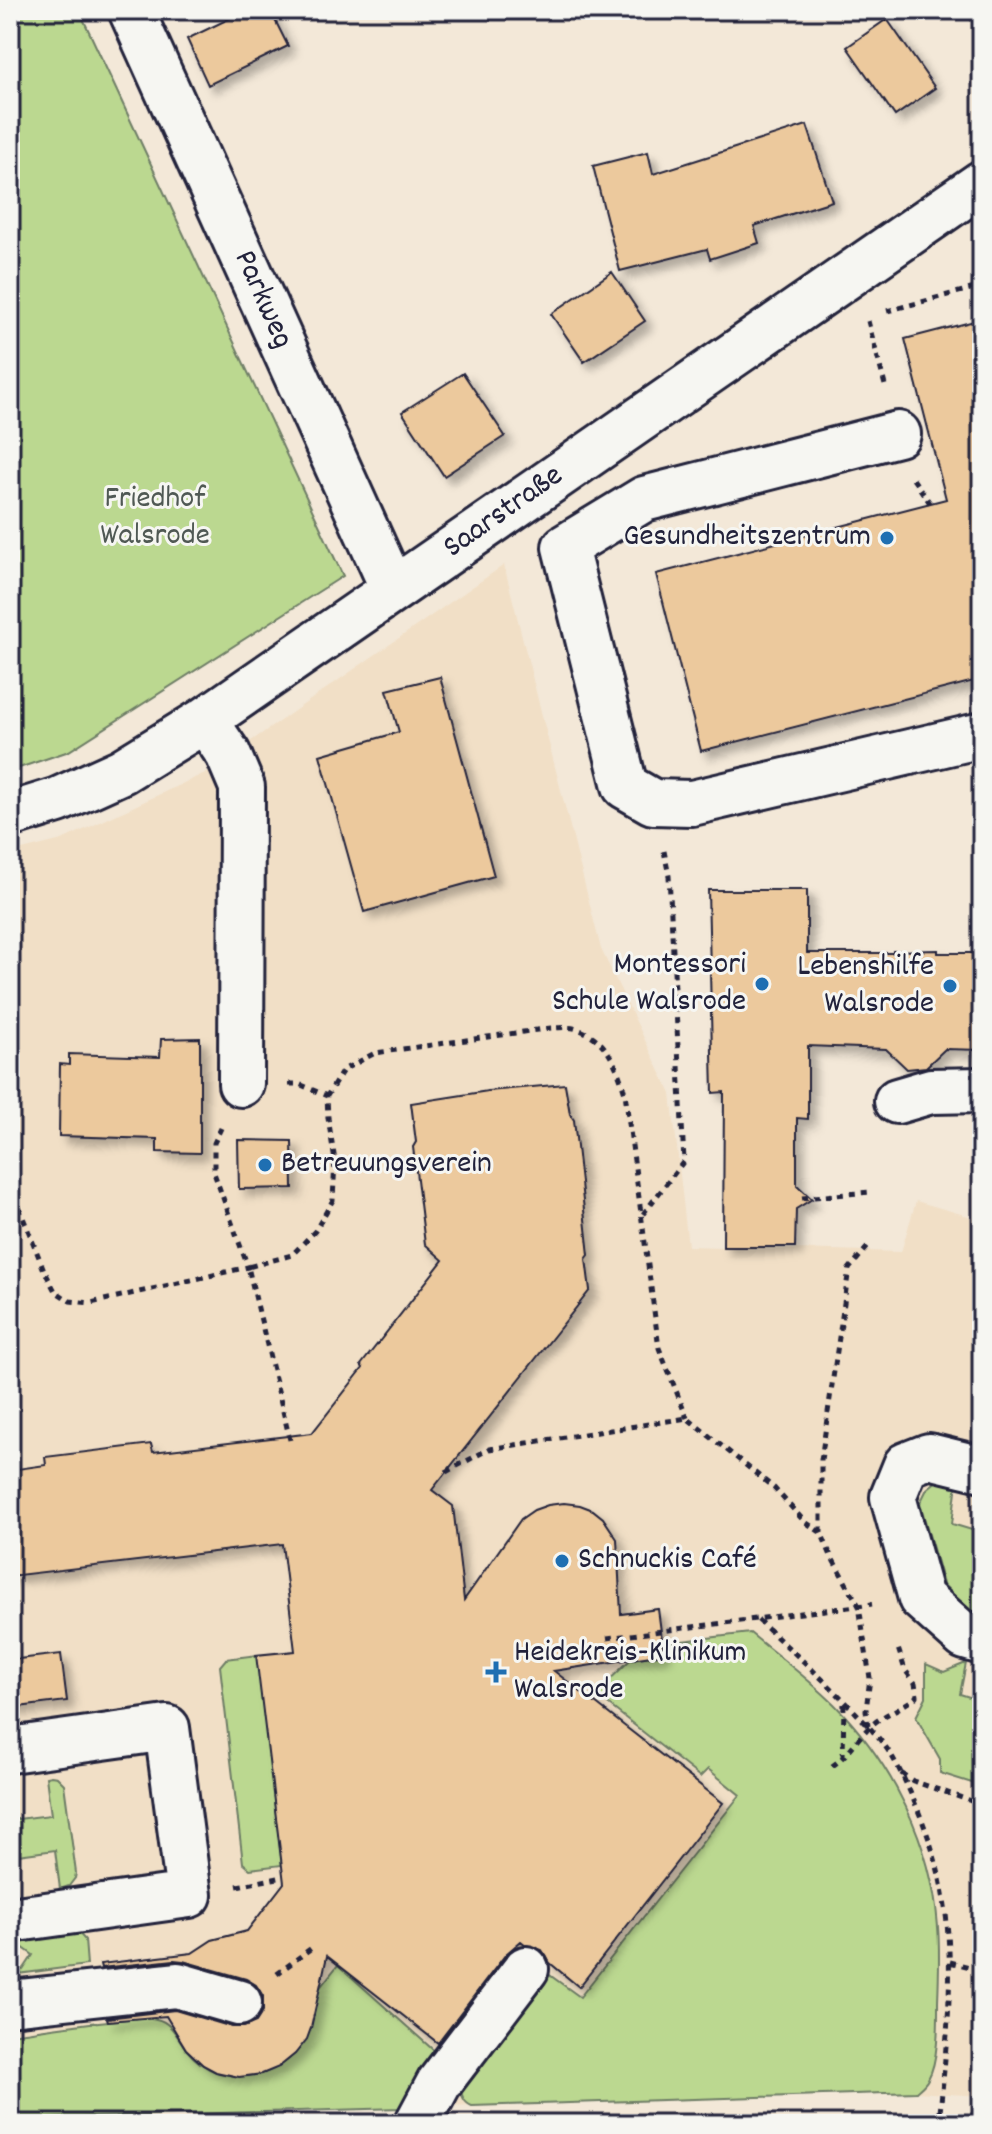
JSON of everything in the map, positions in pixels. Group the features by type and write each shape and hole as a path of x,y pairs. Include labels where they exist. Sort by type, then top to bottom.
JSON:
{"street":[{"name":"Parkweg","path":"131,10 393,589"},
{"name":"Saarstraße","path":"10,815 58,800 122,771 205,720 982,183"},
{"path":"898,434 644,499 565,547 625,786 653,802 692,803 982,735"},
{"path":"544,485 581,538"},
{"path":"205,720 228,754 242,787 241,1084"},
{"path":"897,1101 931,1091 982,1090"},
{"path":"982,1469 929,1456 906,1465 893,1497 921,1598 965,1637 982,1642"},
{"path":"10,1750 167,1728 189,1895 10,1920"},
{"path":"417,2124 439,2083 526,1969"},
{"path":"10,2003 177,1985 239,2003"}],"path":[{"path":"881,313 982,286"},
{"path":"642,1215 684,1161 669,876 653,802"},
{"path":"10,1185 44,1270 55,1291 70,1301 91,1303 292,1255 315,1231 333,1200 335,1161 327,1096 343,1070 375,1053 551,1028 575,1028 594,1037 608,1051 618,1068 625,1093 659,1348 687,1418 774,1488 804,1521 821,1532"},
{"path":"241,1084 214,1143 214,1173 248,1267 290,1440"},
{"path":"802,1198 870,1192"},
{"path":"869,1727 866,1710 870,1678 863,1606 831,1556 821,1532 821,1460 849,1269 871,1243"},
{"path":"446,1472 489,1449 687,1418"},
{"path":"607,1638 863,1606"},
{"path":"758,1620 869,1727 893,1758 923,1823 941,1879 948,1920 948,2024 939,2124"},
{"path":"832,1766 843,1759 869,1727 917,1696 915,1683 905,1670 896,1642"},
{"path":"843,1759 844,1701"},
{"path":"901,1773 913,1781 977,1803 982,1808"},
{"path":"950,1962 982,1970"}],"shaded area":[{"name":"Heidekreis-Klinikum Walsrode","path":"504,565 601,949 671,1094 688,1246 901,1252 916,1201 982,1220 982,2096 916,2092 10,2119 10,853 62,840 205,773"}],"green space":[{"name":"Friedhof Walsrode","path":"10,10 79,10 343,576 69,751 10,771"},
{"path":"939,1479 957,1482 952,1524 982,1533 982,1603 979,1613 968,1610 943,1584 920,1503 927,1489"},
{"path":"750,1633 814,1685 855,1727 891,1778 918,1835 934,1896 939,1945 937,2041 932,2071 927,2081 916,2092 469,2105 460,2088 544,1971 580,1997 740,1795 708,1769 700,1777 595,1694 631,1659 663,1654 665,1643"},
{"path":"257,1655 282,1865 250,1869 243,1863 220,1666 226,1659"},
{"path":"966,1663 960,1694 982,1701 982,1755 975,1784 940,1773 940,1759 916,1717 926,1697 926,1664 944,1672"},
{"path":"51,1776 64,1784 76,1873 69,1886 60,1889 55,1850 10,1856 10,1820 51,1815 46,1777"},
{"path":"77,1931 85,1940 87,1965 10,1975 10,1961 23,1970 33,1955 15,1942 17,1938"},
{"path":"338,1965 440,2056 401,2108 10,2119 10,2034 151,2018 170,2026 189,2052 209,2069 238,2076 257,2075 288,2060 300,2047 313,2014 314,1995"}],"building":[{"path":"247,10 270,10 288,46 208,85 187,39"},
{"path":"887,19 935,88 895,116 847,47"},
{"path":"807,125 832,201 754,226 759,243 710,259 707,249 620,271 593,166 648,152 653,174"},
{"path":"612,272 645,321 584,362 551,314"},
{"name":"Gesundheitszentrum","path":"982,319 982,679 701,751 656,574 946,499 905,339"},
{"path":"463,373 505,436 444,476 402,412"},
{"path":"440,677 494,876 364,912 320,755 399,732 387,690"},
{"path":"708,890 807,890 807,953 938,950 938,953 982,953 982,1050 945,1049 926,1067 907,1069 886,1049 808,1046 808,1119 797,1118 797,1185 812,1199 796,1209 795,1247 723,1247 724,1092 713,1093"},
{"name":"Betreuungsverein","path":"200,1038 200,1153 157,1152 157,1139 59,1136 60,1064 69,1065 69,1054 160,1057 161,1039"},
{"path":"565,1084 570,1114 574,1120 590,1290 432,1490 453,1506 464,1600 521,1519 534,1510 564,1503 593,1510 603,1518 617,1539 621,1614 658,1609 664,1654 554,1671 723,1803 579,1987 550,1963 542,1950 521,1941 506,1954 438,2043 327,1956 311,2028 295,2054 279,2067 262,2074 239,2077 216,2072 186,2049 166,2016 108,2021 107,2018 175,2010 232,2027 244,2027 256,2022 263,2011 263,1996 256,1985 246,1979 183,1961 101,1968 100,1964 192,1953 212,1940 247,1931 284,1883 256,1655 295,1651 282,1544 10,1576 10,1470 46,1465 45,1457 151,1444 153,1452 312,1433 443,1260 425,1244 411,1103 488,1091"},
{"name":"Betreuungsverein","path":"238,1140 292,1141 293,1188 239,1189"},
{"path":"61,1654 67,1701 10,1708 10,1660"}],"place":[{"name":"Gesundheitszentrum","path":"887,538"},
{"name":"Montessori Schule Walsrode","path":"762,984"},
{"name":"Lebenshilfe Walsrode","path":"950,986"},
{"name":"Betreuungsverein","path":"265,1165"},
{"name":"Schnuckis Café","path":"562,1561"},
{"name":"Heidekreis-Klinikum Walsrode","path":"496,1672"}]}
